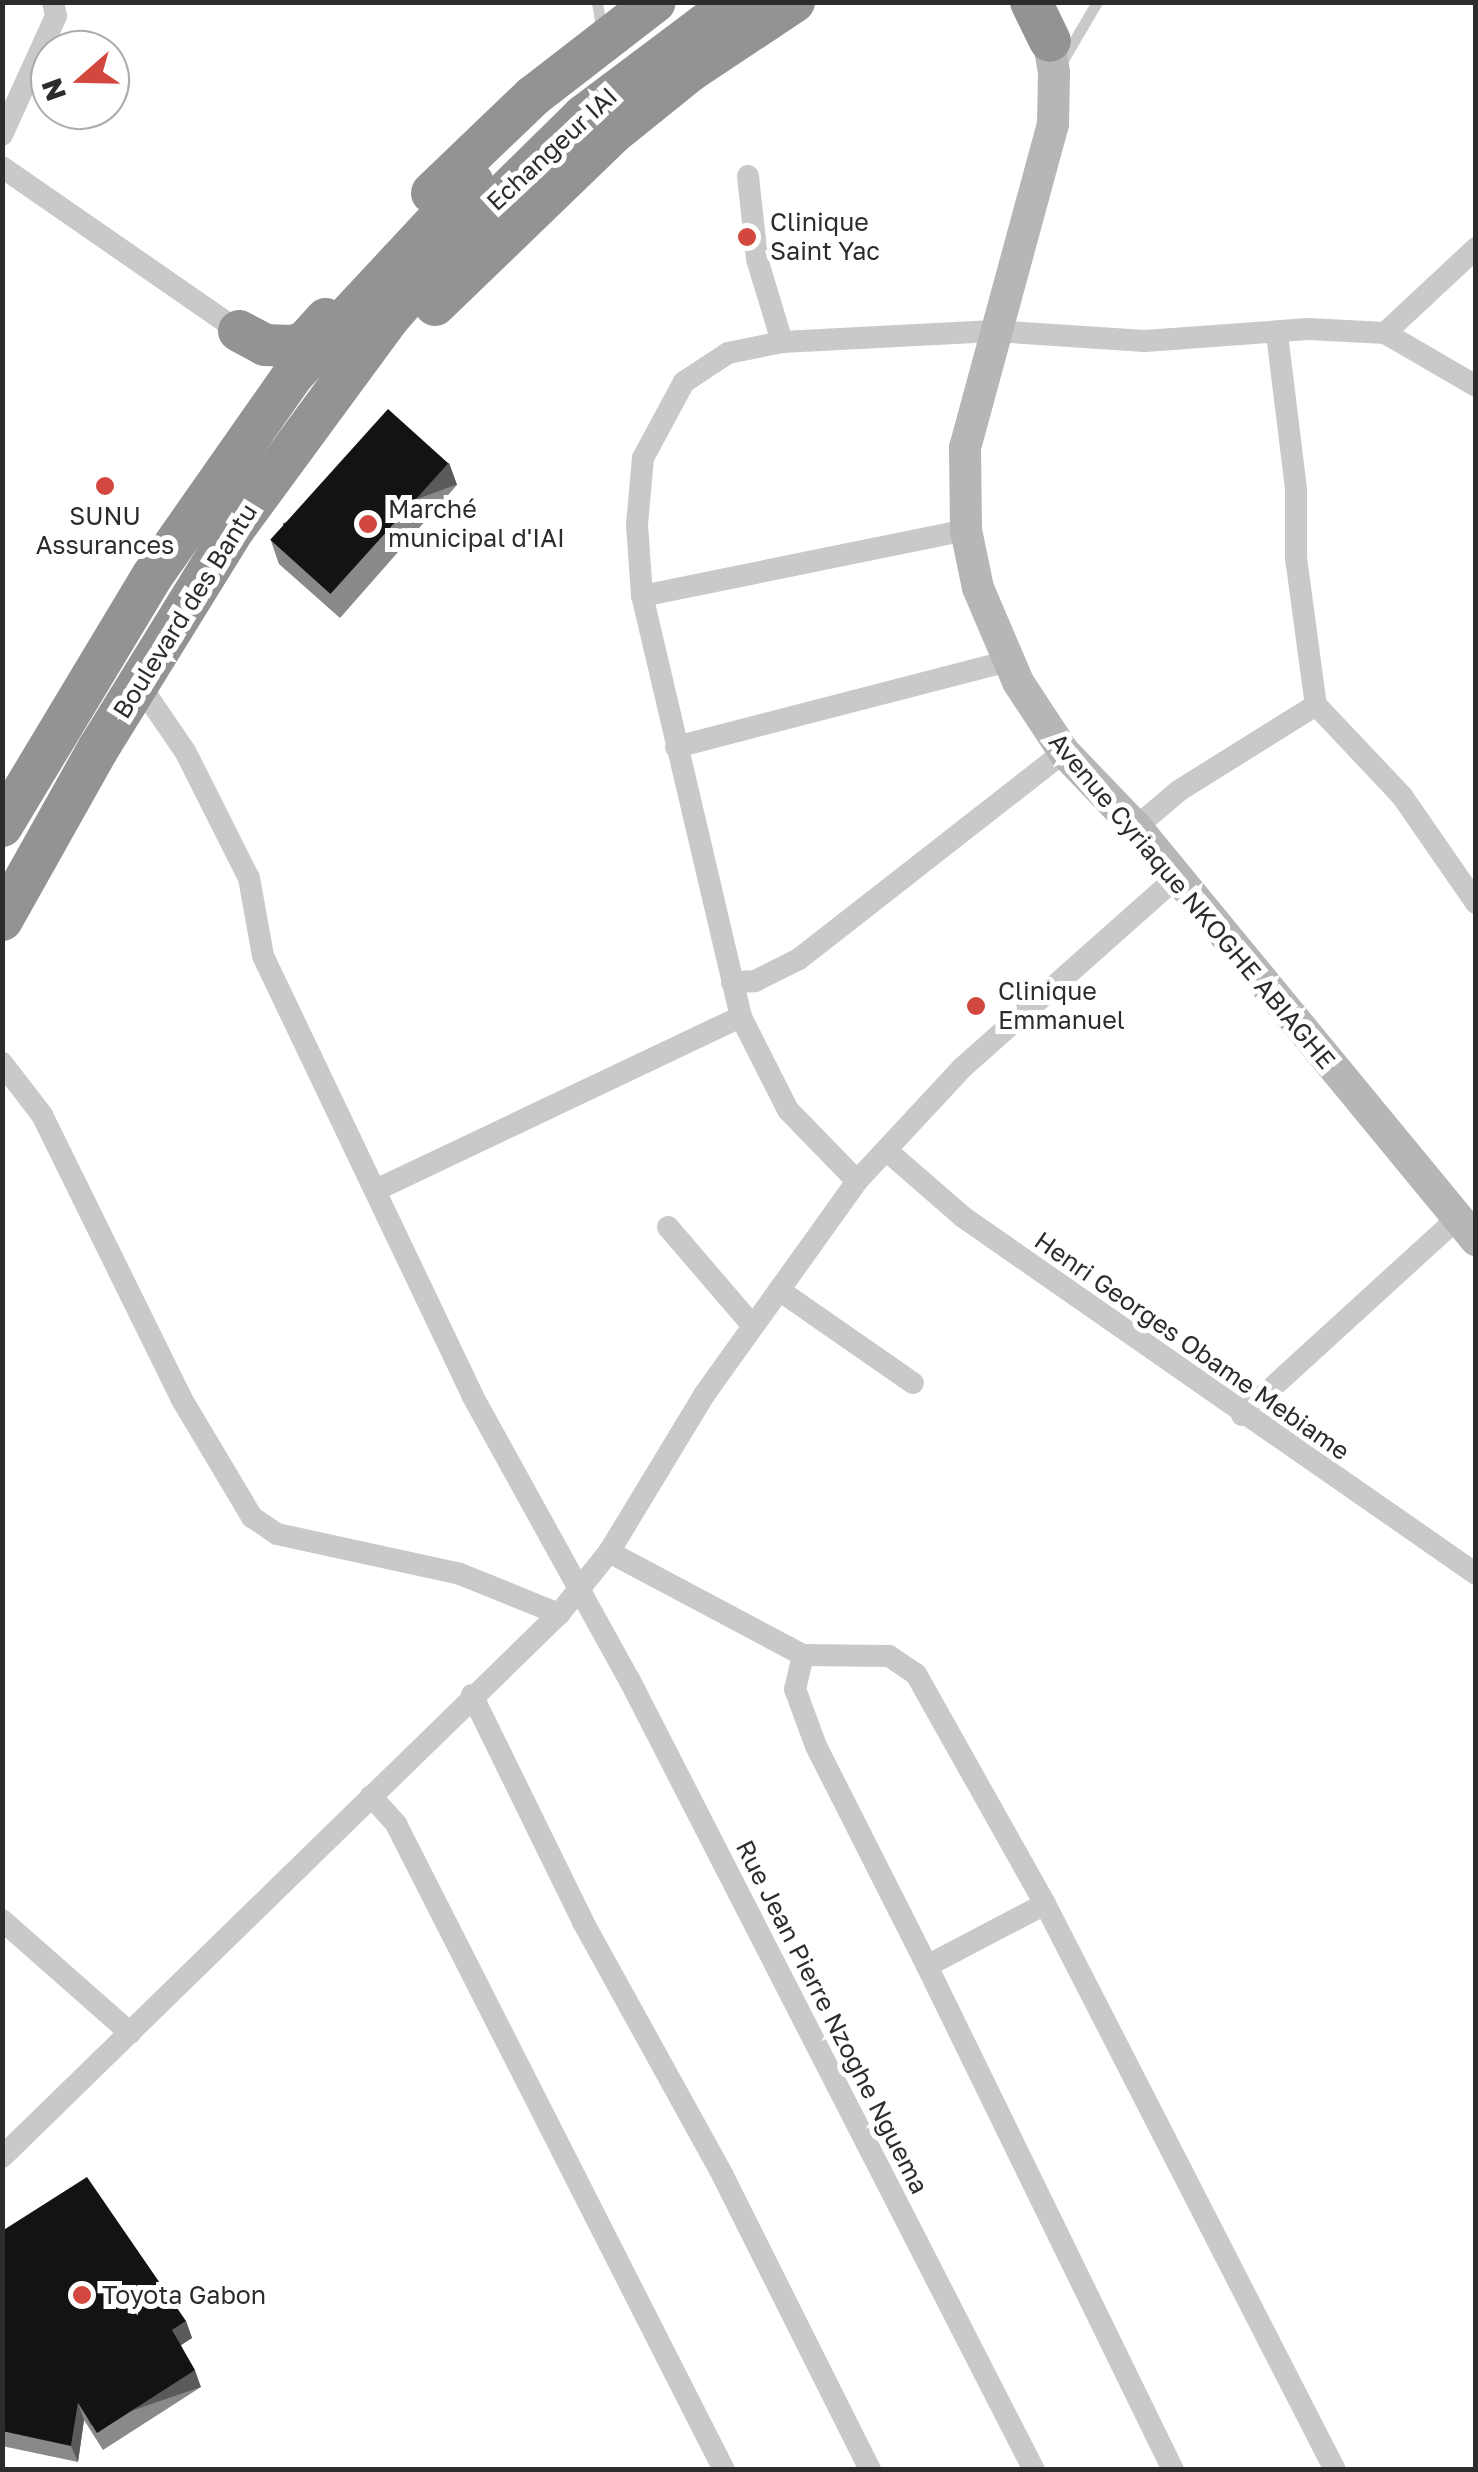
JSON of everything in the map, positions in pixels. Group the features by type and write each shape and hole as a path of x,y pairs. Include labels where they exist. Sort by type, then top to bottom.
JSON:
{"highway":[{"path":"372,296 466,158 600,21 656,2"},
{"name":"Echangeur IAI","path":"372,296 558,102 694,2"},
{"name":"Echangeur IAI","path":"372,296 469,227 583,116 735,2"},
{"path":"234,530 398,343 548,192 690,71 794,2"},
{"path":"1031,2 1048,38"},
{"name":"Boulevard des Bantu","path":"2,826 153,575 318,336 372,296"},
{"name":"Boulevard des Bantu","path":"2,920 372,296"},
{"path":"239,331 264,345 318,336"}],"street":[{"path":"2,136 59,7"},
{"name":"Avenue Cyriaque NKOGHE ABIAGHE","path":"1048,38 1053,124 965,448 966,530 978,588 1008,661 1064,752 1136,827 1466,1230"},
{"path":"2,167 239,331"},
{"path":"748,176 757,259 782,342"},
{"path":"1385,334 1476,248"},
{"path":"857,1181 788,1110 741,1016 676,747 642,596 637,495 643,458 672,399 698,369 728,353 782,342 994,331 1145,342 1277,334 1385,334 1476,386"},
{"path":"1277,334 1296,489 1296,558 1316,705 1402,796 1476,902"},
{"path":"642,596 966,530"},
{"path":"676,747 1008,661"},
{"name":"Rue Jean Pierre Nzoghe Nguema","path":"139,684 186,753 248,878 264,956 378,1188 472,1396 581,1590 1034,2470"},
{"path":"1136,827 1180,790 1316,705"},
{"path":"732,982 755,981 799,958 1064,752"},
{"path":"2,2158 581,1590 753,1326 857,1181 962,1068 1177,877"},
{"path":"378,1188 741,1016"},
{"path":"2,1063 42,1115 181,1398 252,1517 276,1534 460,1574 558,1614"},
{"name":"Henri Georges Obame Mebiame","path":"886,1150 962,1216 1242,1415 1476,1574"},
{"path":"668,1226 753,1326"},
{"path":"1242,1415 1466,1230"},
{"path":"778,1290 912,1383"},
{"path":"609,1552 803,1655 889,1656 916,1674 1045,1904 1335,2470"},
{"path":"803,1655 794,1690 816,1746 1174,2470"},
{"path":"472,1695 583,1922 723,2176 870,2470"},
{"path":"372,1796 396,1824 724,2470"},
{"path":"926,1966 1045,1904"},
{"path":"2,1920 130,2034"}],"lane":[{"path":"1048,38 1084,33 1097,2"}],"building":[{"name":"Marché municipal d'IAI","path":"388,409 448,463 330,594 270,540"},
{"name":"Toyota Gabon","path":"87,2177 186,2321 172,2330 195,2370 97,2433 78,2403 71,2446 2,2431 2,2231"}],"place":[{"name":"Clinique Saint Yac","path":"747,237"},
{"name":"SUNU Assurances","path":"105,486"},
{"name":"Marché municipal d'IAI","path":"368,524"},
{"name":"Clinique Emmanuel","path":"976,1006"},
{"name":"Toyota Gabon","path":"82,2295"}]}
